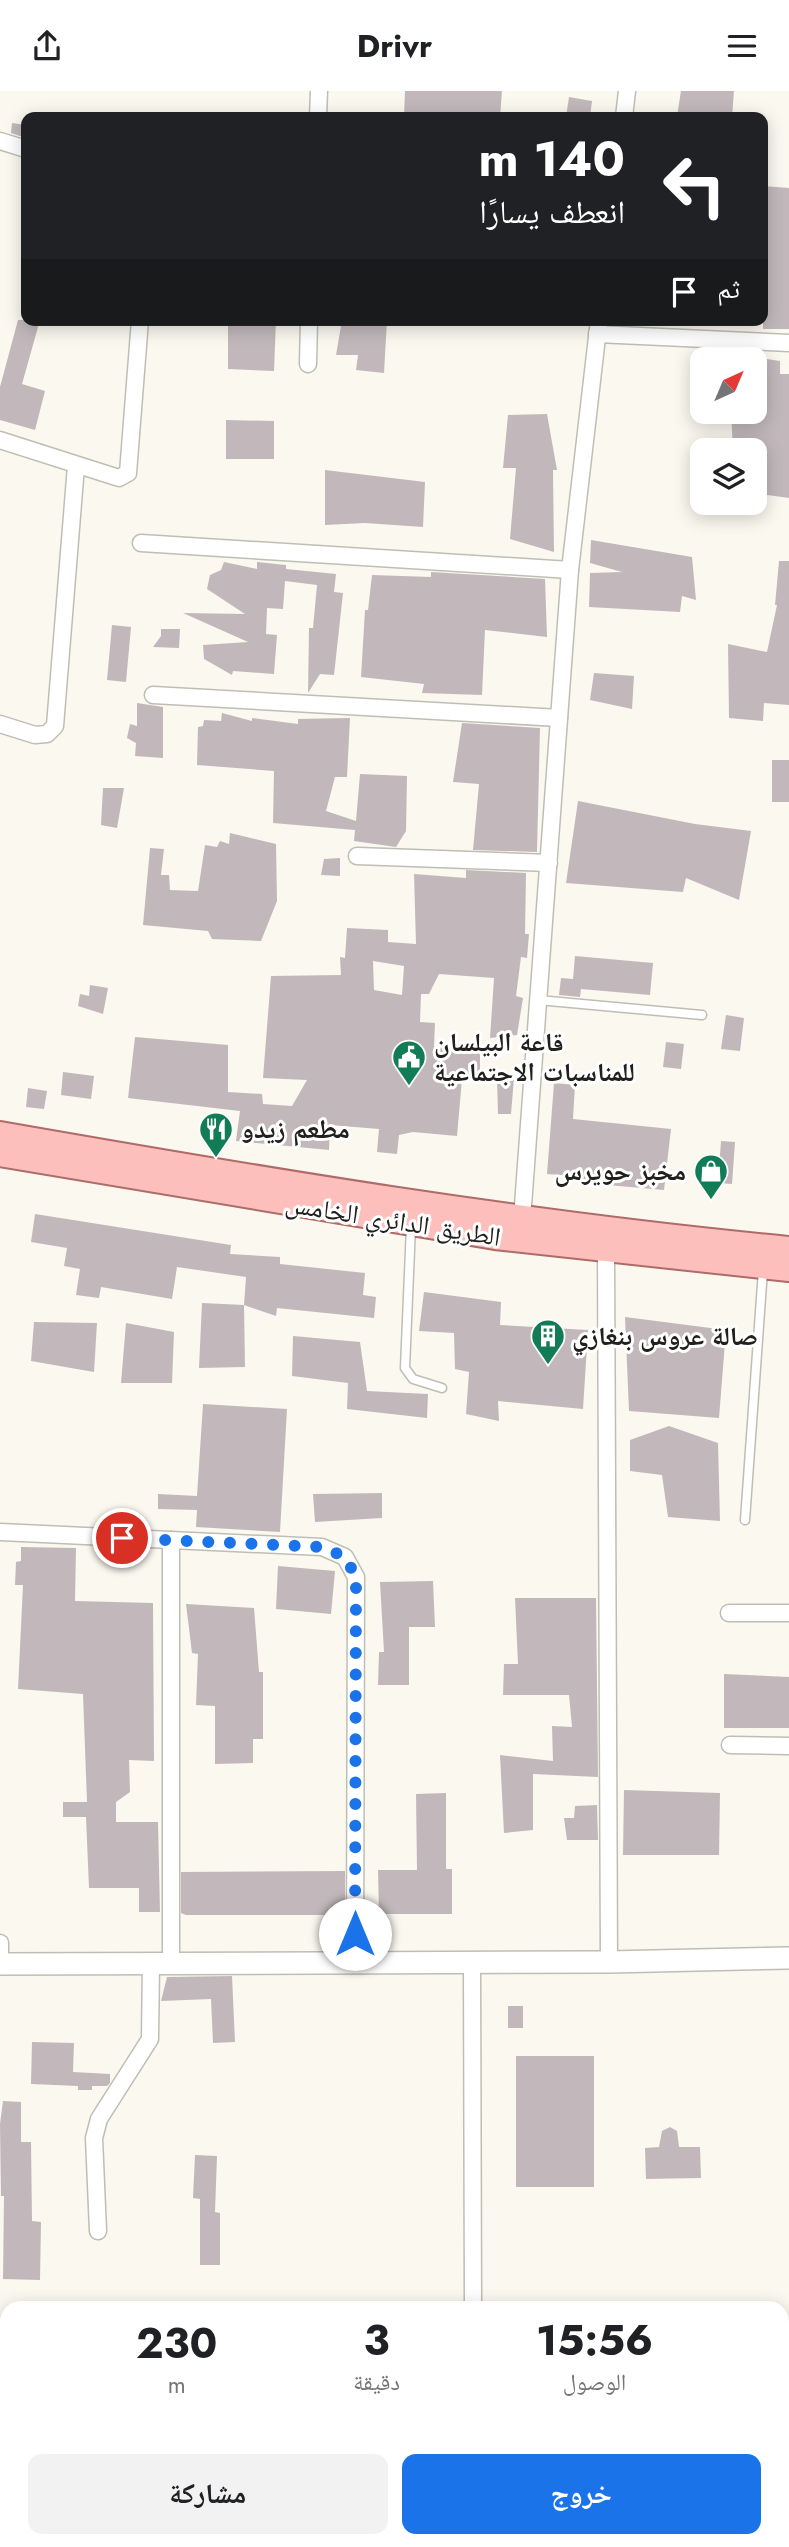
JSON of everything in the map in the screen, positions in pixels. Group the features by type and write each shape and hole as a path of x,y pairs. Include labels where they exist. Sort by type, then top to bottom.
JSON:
{"main road":[{"name":"الطريق الدائري الخامس","path":"0,1134 522,1219 789,1249"},
{"name":"الطريق الدائري الخامس","path":"0,1154 411,1223 606,1251 789,1269"},
{"path":"0,1964 609,1962 789,1958"}],"street":[{"path":"317,112 319,91"},
{"path":"625,112 627,91"},
{"path":"0,141 21,147"},
{"path":"0,440 119,478 128,473 140,326"},
{"path":"307,364 309,326"},
{"path":"522,1219 570,570 598,327 789,343"},
{"path":"0,724 35,735 47,734 55,726 76,465"},
{"path":"141,543 570,570"},
{"path":"153,695 559,719"},
{"path":"358,856 549,863"},
{"path":"606,1251 609,1962"},
{"path":"0,1532 322,1547 345,1557 356,1577 355,1962"},
{"path":"98,2231 94,2138 99,2119 150,2039 161,1963 171,1540"},
{"path":"729,1612 789,1613"},
{"path":"730,1745 789,1746"},
{"path":"0,1943 0,1964"},
{"path":"472,1963 473,2301"}],"lane":[{"path":"538,1000 702,1015"},
{"path":"411,1223 405,1368 413,1379 442,1388"},
{"path":"745,1520 763,1267"}],"building":[{"path":"405,91 502,91 500,112 404,112"},
{"path":"681,91 734,91 732,112 678,112"},
{"path":"569,97 592,101 591,112 567,112"},
{"path":"12,123 21,124 21,136 11,133"},
{"path":"768,186 789,188 789,329 763,329 763,326 768,326"},
{"path":"18,320 21,320 21,326 38,326 22,384 45,391 35,430 0,420 0,387"},
{"path":"228,326 276,326 274,371 228,369"},
{"path":"341,326 387,326 384,373 356,370 358,355 336,355"},
{"path":"767,359 780,361 780,374 789,374 789,498 767,495 767,438 732,438 732,424 767,424"},
{"path":"547,414 557,470 553,470 554,552 510,539 516,468 503,468 508,415"},
{"path":"226,420 274,421 274,459 226,459"},
{"path":"325,470 425,482 423,527 365,523 325,525"},
{"path":"591,540 692,557 696,600 682,596 680,612 589,607 590,573 622,572 590,563"},
{"path":"779,561 789,561 789,705 764,703 763,721 729,718 728,644 767,652 777,605"},
{"path":"224,562 257,569 257,562 286,565 286,569 336,574 334,592 343,593 334,675 320,674 308,693 309,628 313,628 317,585 285,581 283,609 267,608 266,634 277,635 274,674 233,671 232,675 204,659 203,645 248,642 183,613 245,614 207,589 210,575 221,570"},
{"path":"431,572 545,579 547,637 485,630 482,695 422,693 424,684 361,677 365,610 368,610 372,575 431,577"},
{"path":"112,625 131,627 126,682 107,680"},
{"path":"161,629 180,629 179,648 153,647 161,636"},
{"path":"594,673 634,676 632,709 590,700"},
{"path":"137,703 163,707 163,758 135,756 136,743 127,738 130,724 137,726"},
{"path":"222,713 252,721 252,718 298,724 298,719 350,718 347,777 335,777 326,811 356,821 360,774 407,776 406,831 396,847 354,841 355,830 273,823 274,771 197,765 198,727 203,726 204,720 221,721"},
{"path":"462,723 540,728 537,852 473,850 479,784 453,782"},
{"path":"772,760 789,760 789,802 772,802"},
{"path":"103,788 124,788 117,828 101,825"},
{"path":"578,801 695,824 751,831 739,900 686,878 683,892 566,883"},
{"path":"230,833 276,844 277,901 261,941 212,939 208,931 143,925 150,848 164,849 161,875 169,875 170,890 198,891 205,845 217,847 220,841 229,844"},
{"path":"340,858 340,876 321,875 324,859"},
{"path":"466,870 526,873 525,934 529,934 527,958 521,957 516,996 523,998 517,1035 490,1038 494,978 439,974 429,994 421,994 420,1022 435,1023 434,1046 480,1051 480,1080 462,1079 457,1136 413,1132 399,1135 397,1154 377,1152 379,1129 330,1125 329,1150 236,1141 240,1111 128,1098 135,1037 228,1045 228,1092 262,1094 263,1104 292,1106 307,1080 263,1078 271,976 341,975 340,957 345,958 347,928 388,930 388,942 416,944 414,874 466,878","holes":["373,961 404,966 402,995 374,990"]},
{"path":"575,956 653,963 650,995 581,989 580,997 559,995 561,978 573,979"},
{"path":"90,985 108,988 103,1014 78,1006 80,994 89,996"},
{"path":"726,1015 744,1018 740,1051 721,1049"},
{"path":"666,1042 684,1044 681,1069 663,1067"},
{"path":"63,1072 94,1076 91,1099 61,1095"},
{"path":"514,1078 511,1114 498,1114 497,1079"},
{"path":"554,1083 575,1085 573,1119 671,1129 664,1190 573,1182 574,1176 547,1174"},
{"path":"28,1088 47,1091 44,1109 26,1107"},
{"path":"721,1141 735,1142 732,1184 718,1183"},
{"path":"35,1214 231,1245 230,1254 280,1257 280,1264 365,1273 363,1295 376,1297 374,1318 277,1308 276,1316 244,1305 246,1277 177,1267 172,1299 101,1287 99,1298 76,1295 80,1269 64,1266 67,1248 31,1242"},
{"path":"424,1292 501,1302 500,1325 588,1330 583,1409 498,1401 499,1421 466,1414 469,1372 455,1369 454,1333 419,1331"},
{"path":"202,1303 244,1305 245,1367 199,1368"},
{"path":"625,1317 726,1330 719,1418 629,1411"},
{"path":"34,1322 97,1323 94,1372 31,1361"},
{"path":"126,1323 174,1332 172,1383 121,1383"},
{"path":"293,1336 360,1342 367,1391 428,1394 427,1418 347,1409 348,1383 292,1376"},
{"path":"203,1404 287,1409 280,1532 196,1527 197,1510 158,1509 158,1494 197,1496"},
{"path":"669,1426 718,1443 720,1521 668,1517 662,1475 630,1471 630,1440"},
{"path":"382,1493 382,1518 315,1522 313,1494"},
{"path":"21,1547 76,1548 75,1601 153,1603 154,1761 129,1760 130,1792 116,1802 116,1822 158,1822 160,1912 139,1912 139,1888 89,1888 86,1817 63,1817 63,1802 87,1802 83,1694 18,1689 23,1585 15,1585 16,1562 21,1561"},
{"path":"278,1566 335,1571 331,1614 276,1609"},
{"path":"433,1581 435,1627 409,1627 409,1685 378,1685 379,1652 384,1652 380,1582"},
{"path":"515,1598 596,1598 598,1777 533,1774 533,1830 504,1833 500,1755 553,1761 552,1726 572,1727 569,1695 503,1695 504,1664 518,1664"},
{"path":"186,1604 254,1608 259,1672 263,1672 263,1739 253,1739 253,1763 215,1764 215,1706 196,1705 198,1654 192,1653"},
{"path":"724,1674 789,1677 789,1728 724,1728"},
{"path":"624,1790 720,1793 719,1855 623,1855"},
{"path":"446,1793 446,1869 452,1869 452,1914 379,1914 378,1870 417,1870 416,1794"},
{"path":"597,1805 598,1840 567,1840 564,1818 574,1818 575,1806"},
{"path":"345,1871 345,1915 181,1913 181,1872"},
{"path":"232,1976 235,2042 213,2043 211,1999 161,2001 167,1977"},
{"path":"508,2006 523,2006 523,2028 508,2028"},
{"path":"32,2042 74,2043 73,2072 110,2074 110,2083 107,2086 92,2086 92,2090 78,2090 78,2086 31,2084"},
{"path":"516,2056 594,2056 594,2187 516,2187"},
{"path":"3,2101 21,2102 21,2142 31,2142 32,2221 41,2222 40,2280 3,2279 4,2196 1,2196 0,2124"},
{"path":"670,2127 677,2131 679,2147 700,2147 701,2178 646,2179 645,2148 659,2147 662,2131"},
{"path":"195,2155 217,2156 215,2212 220,2213 220,2265 200,2265 200,2199 193,2198"}],"place":[{"name":"قاعة البيلسان للمناسبات الاجتماعية","path":"409,1087"},
{"name":"مطعم زيدو","path":"216,1159"},
{"name":"مخبز حويرس","path":"711,1201"},
{"name":"صالة عروس بنغازي","path":"548,1366"}],"route":[{"path":"122,1538 322,1547 345,1557 356,1577 355,1934"}]}
